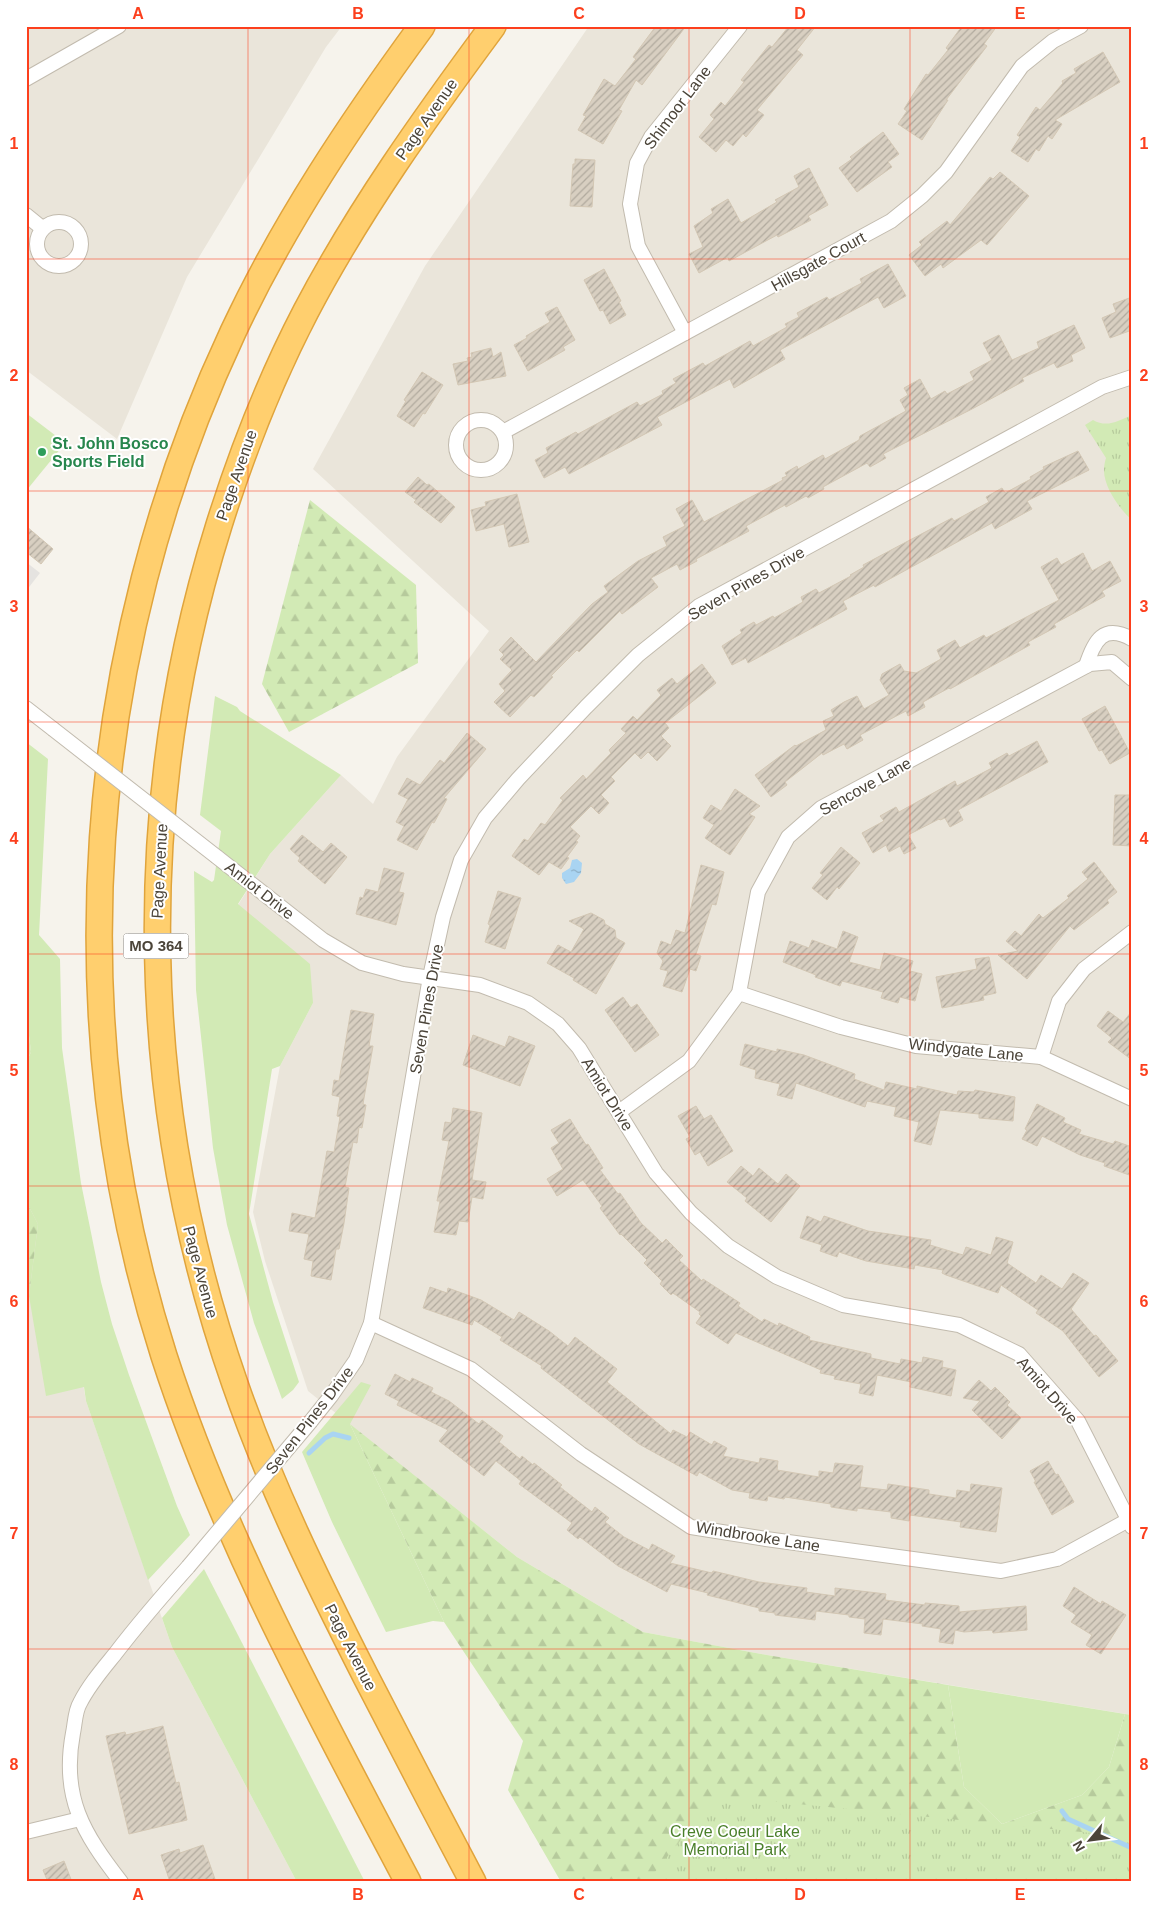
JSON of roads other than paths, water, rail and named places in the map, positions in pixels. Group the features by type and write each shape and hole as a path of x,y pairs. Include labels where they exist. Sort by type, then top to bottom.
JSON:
{"highway":[{"path":"408,1882 285,1644 235,1540 207,1474 164,1354 146,1292 125,1200 114,1140 100,1012 99,895 103,818 118,698 128,644 150,555 184,450 208,387 233,332 292,219 360,113 422,26"},
{"name":"Page Avenue","path":"473,1882 343,1632 302,1547 256,1442 218,1336 197,1261 174,1150 160,1033 156,911 158,853 164,780 182,670 212,546 253,426 304,314 362,213 438,100 493,26"}],"street":[{"path":"26,79 119,26"},
{"name":"Shimoor Lane","path":"685,333 638,246 630,204 637,163 652,137 740,26"},
{"name":"Hillsgate Court","path":"503,432 891,221 922,196 946,172 1022,66 1053,41 1081,26"},
{"path":"26,215 42,228"},
{"name":"Seven Pines Drive","path":"121,1882 90,1839 80,1819 74,1799 69,1764 78,1705 93,1682 138,1624 311,1421 356,1360 371,1324 430,977 443,917 461,860 485,818 518,779 638,655 699,606 1102,387 1132,376"},
{"path":"1086,666 1097,640 1105,633 1122,633 1132,639"},
{"name":"Sencove Lane","path":"619,1112 689,1060 738,993 758,892 788,837 821,808 1090,664 1112,662 1131,675"},
{"name":"Amiot Drive","path":"26,708 323,940 362,963 403,974 480,986 528,1003 558,1024 579,1048 656,1173 691,1213 728,1246 777,1277 843,1305 959,1325 1019,1354 1078,1421 1130,1522"},
{"path":"1041,1057 1059,1001 1084,969 1132,932"},
{"name":"Windygate Lane","path":"738,993 841,1027 916,1046 1041,1057 1132,1099"},
{"name":"Windbrooke Lane","path":"371,1324 471,1369 581,1454 691,1527 1001,1571 1057,1559 1130,1522"},
{"path":"26,1832 80,1819"}],"water":[{"path":"577,859 582,863 581,873 574,882 566,884 562,878 562,873 570,868 572,860"}],"waterway":[{"path":"309,1453 325,1438 333,1434 349,1438"},
{"path":"1062,1811 1068,1819 1132,1848"}],"place":[{"name":"St. John Bosco Sports Field","path":"42,452"}],"park label":[{"name":"Creve Coeur Lake Memorial Park","path":"735,1840"}]}
